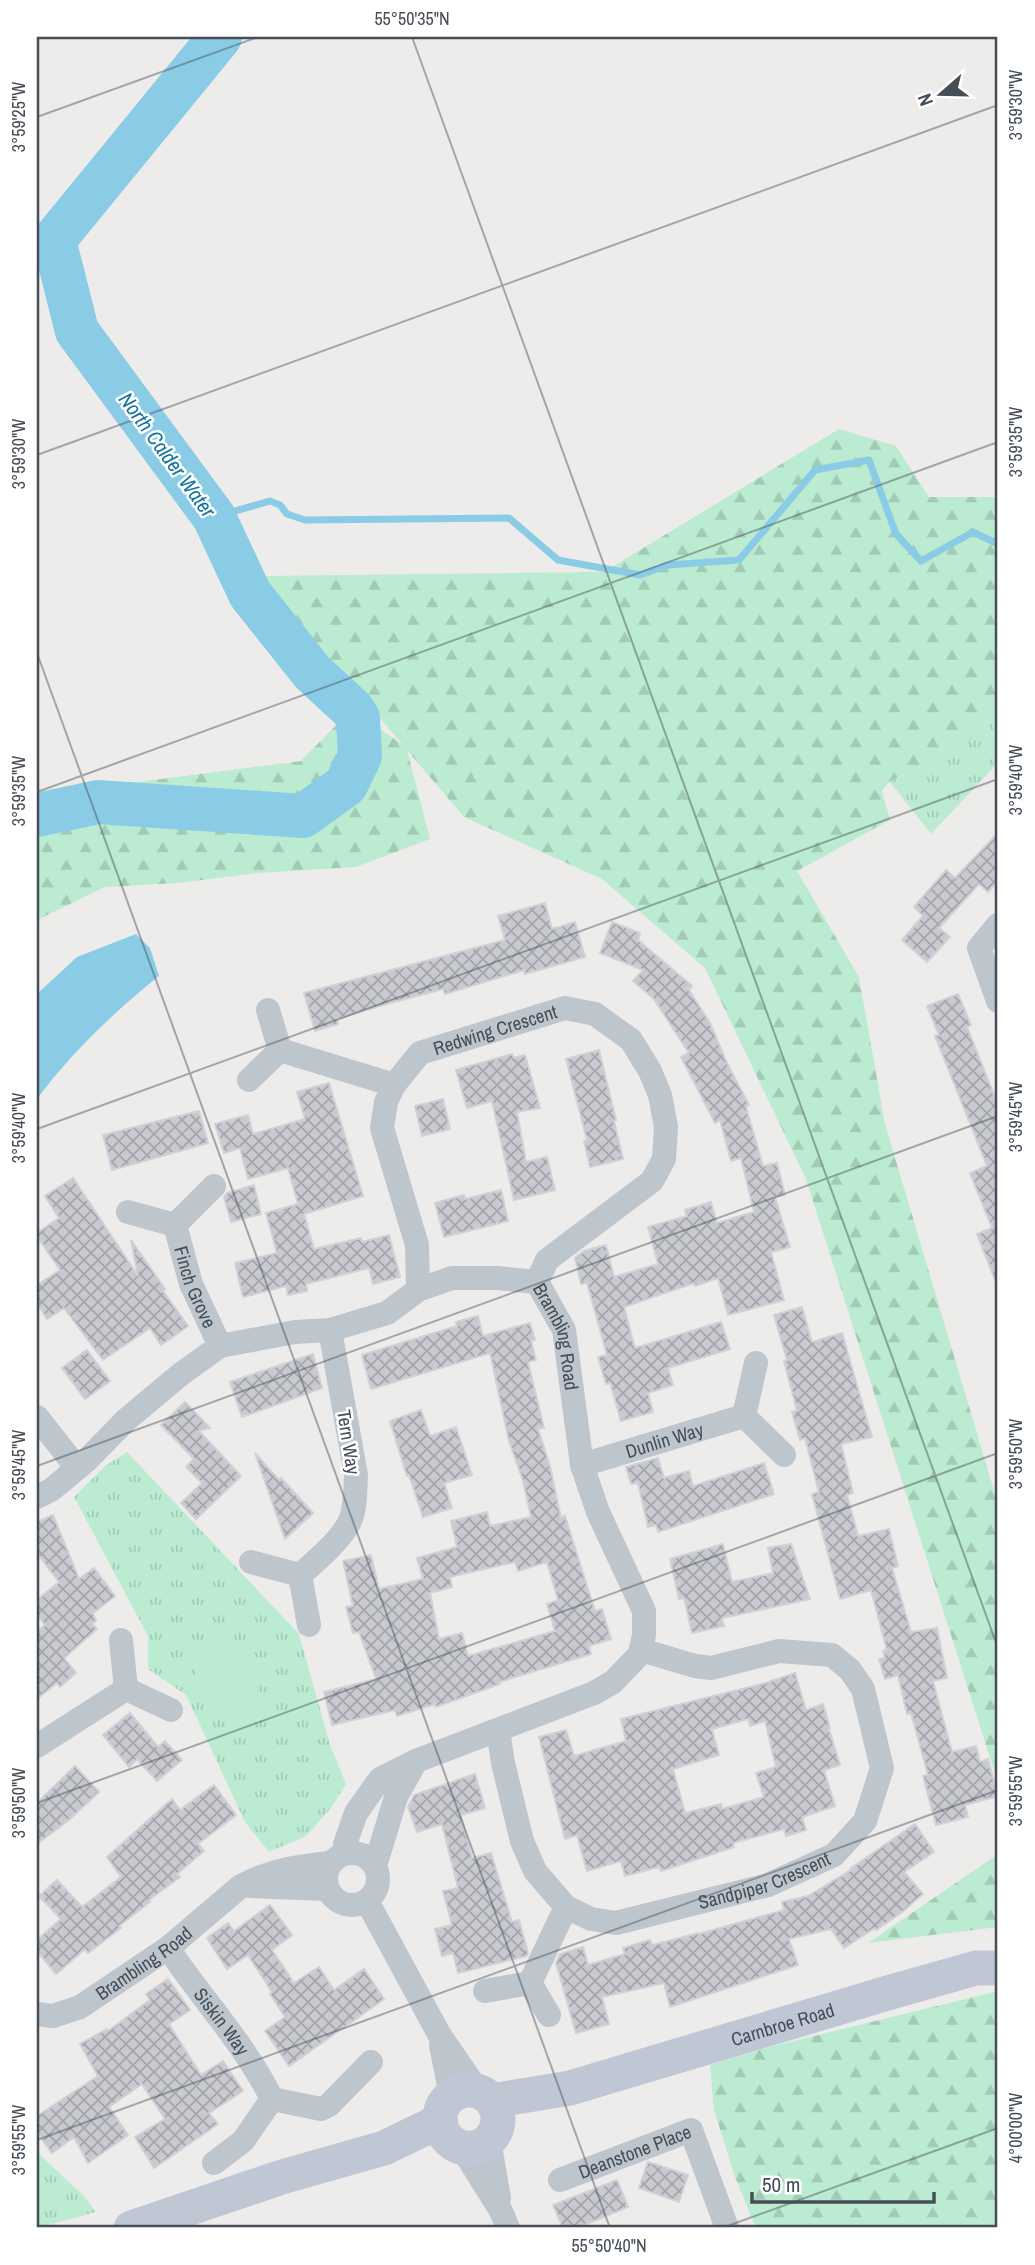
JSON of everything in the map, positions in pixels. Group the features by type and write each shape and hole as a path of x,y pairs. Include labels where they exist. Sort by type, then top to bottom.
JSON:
{"street":[{"path":"998,925 979,948 998,1001"},
{"name":"Redwing Crescent","path":"418,1290 417,1245 382,1128 386,1102 394,1085 420,1053 565,1008 595,1014 631,1040 650,1071 660,1095 666,1127 664,1159 652,1181 547,1260 537,1282"},
{"path":"268,1010 280,1050"},
{"path":"249,1080 280,1050"},
{"path":"280,1050 394,1085"},
{"name":"Finch Grove","path":"175,1225 214,1186"},
{"name":"Finch Grove","path":"128,1212 175,1225"},
{"name":"Finch Grove","path":"175,1225 191,1284 220,1346"},
{"name":"Brambling Road","path":"37,1497 51,1490 135,1413 181,1374 220,1346 295,1332 330,1331 387,1313 418,1290 452,1278 497,1278 537,1282 564,1330 582,1465 598,1512 643,1611 644,1635 641,1650"},
{"name":"Tern Way","path":"300,1575 324,1554 350,1521 355,1496 356,1475 330,1331"},
{"path":"756,1363 744,1416 784,1455"},
{"name":"Dunlin Way","path":"582,1465 744,1416"},
{"path":"37,1417 77,1468"},
{"path":"251,1562 300,1575 309,1625"},
{"path":"121,1640 126,1689"},
{"path":"338,1858 359,1853 368,1857 375,1866 379,1875 377,1888 367,1901 359,1905 345,1905 337,1901 327,1889 326,1872 345,1844 355,1813 380,1779 416,1761 604,1688 622,1673 641,1650"},
{"name":"Sandpiper Crescent","path":"498,1730 503,1763 522,1840 536,1871 566,1907 591,1919 616,1923 768,1885 834,1855 865,1821 882,1768 863,1689 850,1670 832,1655 779,1651 711,1668 641,1650"},
{"path":"126,1689 171,1710"},
{"path":"37,1746 126,1689"},
{"path":"375,1866 396,1797 416,1761"},
{"name":"Brambling Road","path":"37,2014 53,2016 80,2007 168,1948 241,1886 277,1870 338,1858"},
{"path":"241,1886 327,1889"},
{"path":"367,1901 439,2034 505,2220"},
{"path":"530,1983 566,1907"},
{"name":"Siskin Way","path":"168,1948 258,2072 272,2099"},
{"name":"Carnbroe Road","path":"131,2228 282,2177 384,2148 569,2088 976,1968 998,1968"},
{"path":"485,1991 530,1983"},
{"path":"530,1983 549,2015"},
{"path":"214,2163 243,2141 272,2099 321,2109 329,2105 371,2062"},
{"name":"Deanstone Place","path":"560,2180 691,2130 724,2228"}],"green space":[{"path":"839,429 896,446 929,497 998,497 998,710 967,743 889,782 882,791 890,820 797,871 859,977 885,1124 998,1504 998,1783 806,1179 705,968 602,879 464,817 407,750 430,839 356,867 105,887 37,920 37,795 301,761 352,709 403,745 258,576 604,572"},
{"path":"998,708 998,763 931,834 890,782 962,745"},
{"path":"127,1452 299,1634 330,1745 346,1784 331,1808 306,1836 269,1852 245,1822 186,1695 148,1669 148,1636 74,1497 105,1466"},
{"path":"226,1638 268,1707 231,1729 189,1661"},
{"path":"998,1854 998,1927 868,1943"},
{"path":"998,1991 998,2228 756,2228 735,2177 714,2110 710,2065 769,2047"},
{"path":"37,2152 85,2197 96,2212 37,2228"}],"water":[{"path":"136,934 150,948 159,976 94,1034 64,1065 37,1099 37,994 77,957"}],"building":[{"path":"998,833 998,881 988,892 979,884 939,928 950,937 927,962 902,940 923,916 914,907 946,870 955,878"},
{"path":"545,903 552,929 575,922 585,957 525,974 524,970 445,994 443,989 383,1005 337,1019 338,1024 315,1031 304,993 505,940 498,916"},
{"path":"612,922 640,933 638,940 692,986 690,989 687,987 710,1023 749,1105 746,1107 763,1166 777,1163 785,1195 775,1197 790,1247 771,1252 784,1300 728,1315 718,1278 695,1286 694,1283 624,1307 635,1348 721,1322 730,1349 668,1368 673,1385 648,1393 653,1412 621,1421 610,1383 606,1384 598,1357 607,1355 587,1283 581,1284 575,1258 584,1251 606,1245 614,1277 658,1264 648,1227 687,1216 685,1210 711,1202 717,1223 754,1212 741,1158 731,1161 720,1120 715,1123 681,1057 689,1053 654,999 633,981 643,970 600,953"},
{"path":"958,994 971,1025 967,1027 998,1105 997,1285 977,1234 992,1228 970,1173 987,1166 935,1036 939,1035 927,1006"},
{"path":"599,1050 623,1159 590,1167 584,1141 587,1140 566,1059"},
{"path":"512,1054 514,1058 525,1055 540,1108 517,1112 526,1162 547,1157 555,1190 514,1200 492,1101 467,1108 456,1070"},
{"path":"329,1083 363,1196 304,1214 314,1249 361,1238 362,1242 389,1235 400,1277 373,1284 369,1268 306,1284 307,1291 288,1295 286,1286 243,1297 235,1263 277,1253 266,1213 298,1204 288,1168 248,1179 240,1148 224,1153 215,1124 248,1115 253,1134 305,1119 297,1092"},
{"path":"443,1099 450,1129 422,1136 415,1106"},
{"path":"199,1111 208,1143 112,1170 103,1135"},
{"path":"73,1178 138,1276 131,1240 188,1326 161,1345 150,1328 103,1360 64,1308 47,1319 37,1303 37,1285 60,1270 37,1236 37,1233 59,1218 45,1196"},
{"path":"254,1185 261,1214 231,1222 224,1197 227,1193"},
{"path":"501,1190 508,1221 444,1237 435,1203 464,1195 465,1199"},
{"path":"802,1307 812,1342 842,1333 872,1437 841,1444 853,1493 847,1495 858,1536 889,1529 898,1566 892,1568 911,1632 937,1628 947,1678 933,1681 952,1752 976,1746 980,1762 988,1759 998,1796 965,1805 968,1817 936,1825 923,1776 928,1775 911,1713 907,1714 898,1675 885,1679 879,1659 885,1658 883,1651 887,1650 871,1590 840,1599 812,1494 819,1492 805,1438 800,1440 792,1412 797,1411 784,1361 787,1360 774,1315"},
{"path":"478,1316 483,1336 530,1323 535,1340 531,1341 536,1360 528,1362 544,1428 538,1429 550,1466 561,1518 565,1516 595,1611 602,1609 611,1639 589,1646 591,1654 499,1682 500,1684 436,1707 435,1704 397,1716 395,1710 332,1725 324,1692 376,1679 359,1632 353,1633 346,1607 353,1606 343,1561 371,1555 379,1589 423,1579 417,1558 457,1547 451,1521 487,1512 490,1526 531,1517 523,1481 509,1441 490,1353 371,1389 362,1355 457,1326 456,1322","holes":["515,1562 518,1571 547,1562 558,1600 547,1604 555,1631 468,1656 462,1633 439,1639 430,1593 452,1587 450,1577"]},
{"path":"87,1350 110,1381 85,1399 62,1368"},
{"path":"313,1354 322,1388 242,1417 230,1382"},
{"path":"185,1402 210,1428 199,1431 241,1476 196,1519 181,1503 202,1483 186,1467 194,1459 161,1425"},
{"path":"421,1410 430,1436 456,1427 472,1475 444,1483 452,1508 423,1517 390,1421"},
{"path":"255,1453 313,1513 285,1539"},
{"path":"658,1458 664,1478 689,1471 693,1486 764,1463 774,1494 658,1532 656,1525 648,1527 638,1483 631,1484 626,1467"},
{"path":"53,1515 79,1579 94,1568 115,1596 93,1613 96,1621 92,1624 97,1629 64,1658 76,1673 60,1687 57,1683 37,1699 37,1631 45,1625 37,1614 37,1600 59,1582 37,1553 37,1522"},
{"path":"723,1544 732,1582 773,1573 768,1548 791,1544 810,1599 722,1618 724,1626 692,1633 684,1598 679,1599 670,1559"},
{"path":"795,1673 806,1710 823,1704 840,1765 824,1770 835,1806 802,1817 806,1830 786,1836 784,1829 733,1843 734,1847 661,1871 659,1867 625,1876 621,1861 587,1871 577,1835 565,1839 539,1737 566,1730 574,1756 626,1741 621,1719 762,1684","holes":["748,1719 750,1726 765,1721 776,1767 756,1773 764,1797 722,1809 721,1804 685,1813 673,1769 719,1755 712,1729"]},
{"path":"130,1713 158,1747 165,1741 182,1760 157,1781 137,1759 129,1767 103,1735"},
{"path":"75,1766 99,1792 37,1844 37,1803"},
{"path":"475,1774 485,1808 461,1815 472,1858 491,1853 512,1922 519,1920 528,1953 526,1956 458,1973 453,1953 442,1956 435,1929 452,1925 443,1891 458,1888 442,1824 417,1832 408,1807 414,1795"},
{"path":"214,1785 236,1815 198,1844 204,1851 177,1874 180,1877 149,1900 150,1902 119,1926 121,1928 88,1953 85,1949 56,1974 37,1951 37,1940 61,1919 39,1896 57,1880 82,1907 121,1877 107,1857 172,1799 180,1810"},
{"path":"915,1824 934,1852 904,1872 923,1894 876,1930 875,1928 844,1948 831,1929 789,1939 798,1965 670,2007 664,1983 602,1997 609,2024 576,2033 556,1963 560,1954 583,1947 588,1965 625,1954 623,1948 650,1940 652,1945 784,1910 782,1902 808,1896 851,1870"},
{"path":"270,1905 292,1935 272,1950 294,1983 319,1967 334,1990 364,1969 384,1999 289,2066 265,2031 285,2017 270,1994 272,1992 248,1955 227,1969 207,1938 228,1923 234,1931"},
{"path":"168,1979 190,2010 169,2024 201,2075 223,2061 243,2091 209,2113 218,2124 154,2168 135,2137 165,2119 142,2084 109,2107 128,2135 88,2163 74,2137 52,2153 37,2132 37,2116 98,2076 80,2044 107,2029 108,2031 150,2000 146,1994"},
{"path":"648,2162 688,2175 679,2202 639,2188"},
{"path":"617,2180 628,2207 577,2228 563,2228 553,2205"}],"waterway":[{"name":"North Calder Water","path":"37,815 98,802 303,816 346,785 360,756 358,718 352,709 312,672 250,594 214,517 77,331 54,240 220,37"},
{"path":"214,517 270,501 280,505 287,514 305,520 509,518 558,560 640,575 668,565 739,560 815,470 869,460 896,534 921,561 973,532 998,544"}]}
